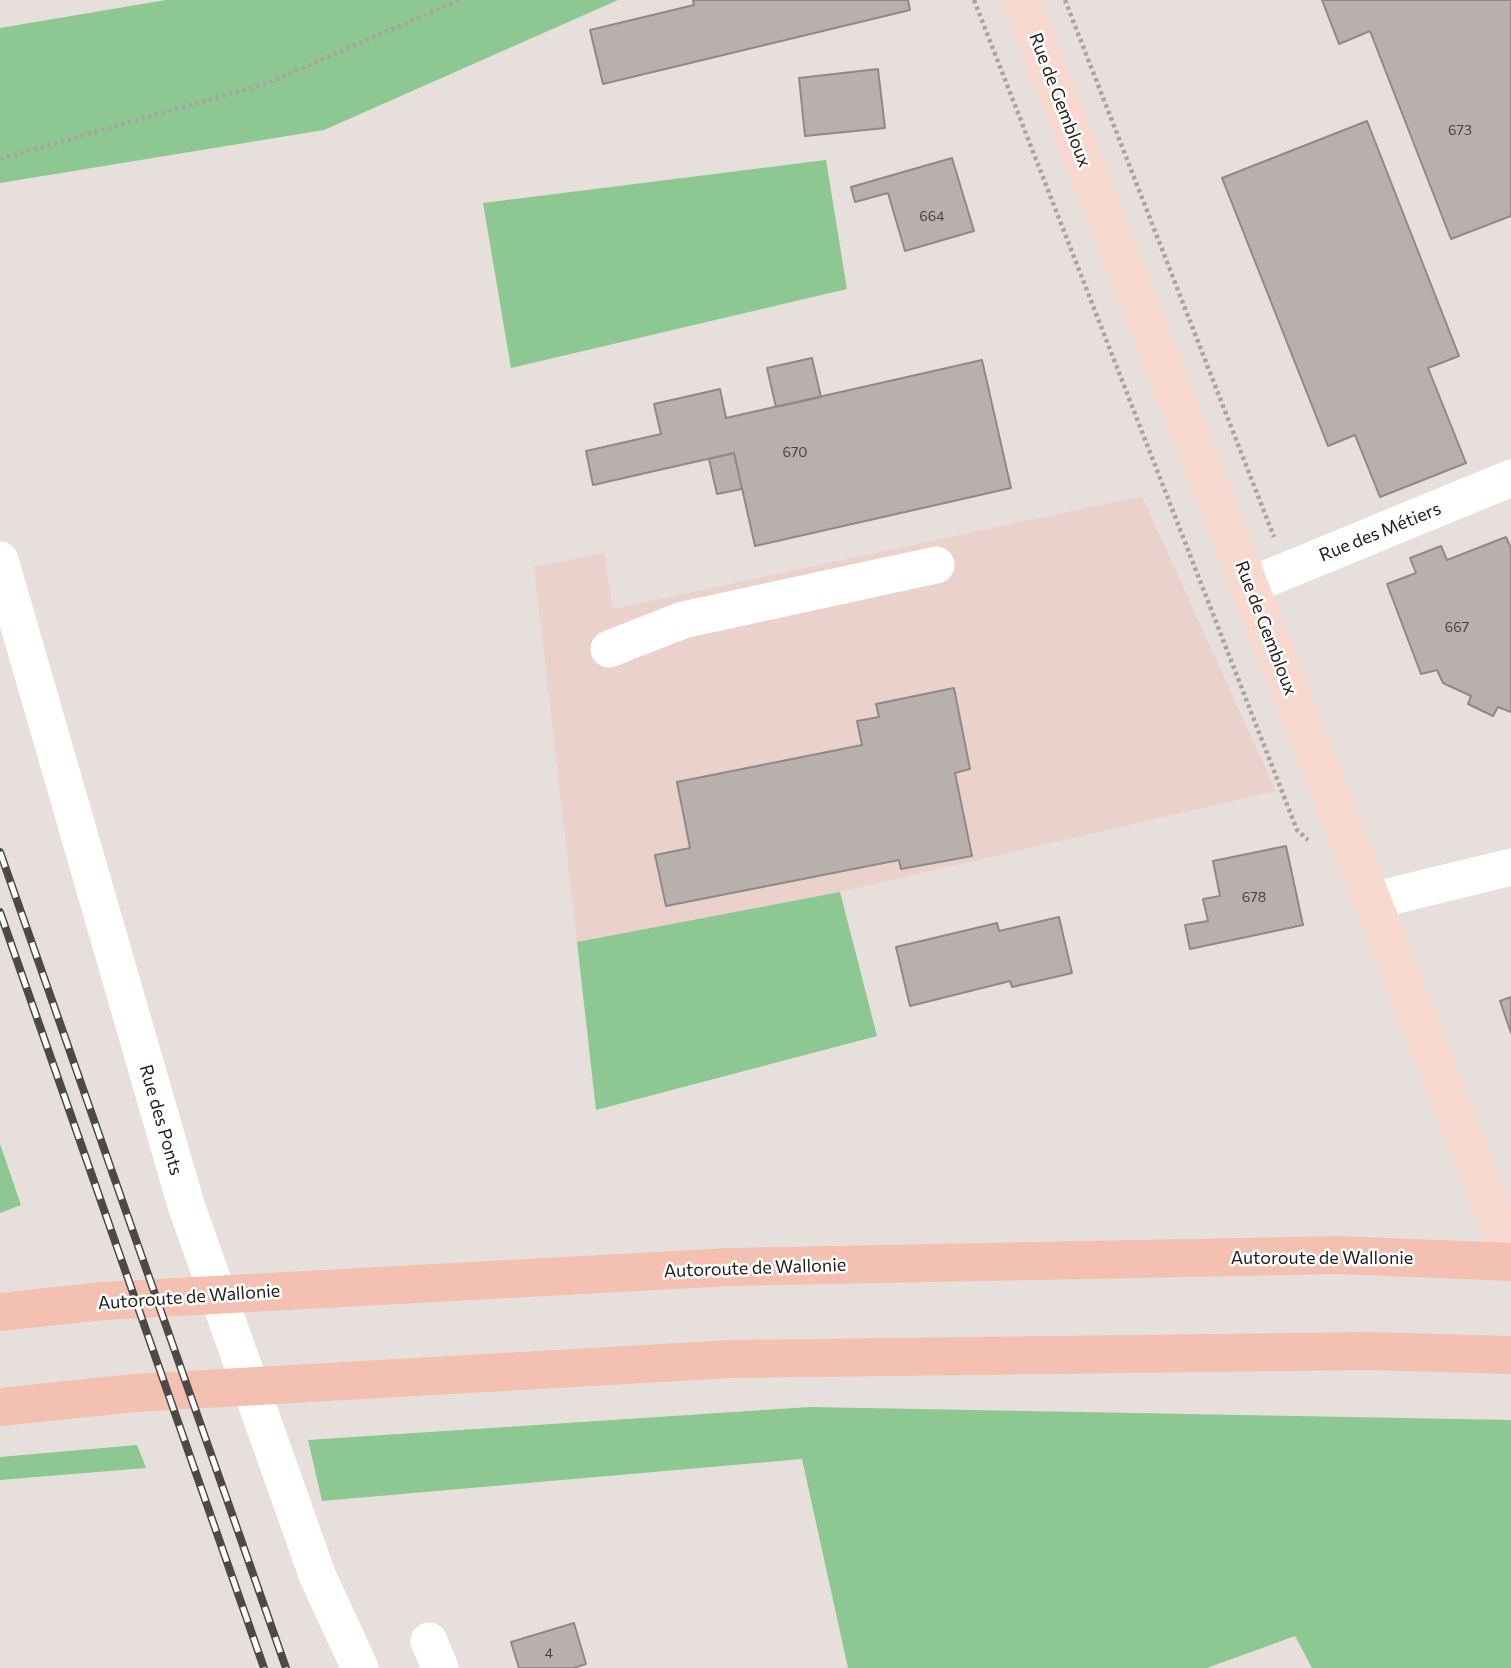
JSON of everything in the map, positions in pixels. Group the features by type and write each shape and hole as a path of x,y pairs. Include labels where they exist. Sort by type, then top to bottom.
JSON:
{"highway":[{"name":"Autoroute de Wallonie","path":"0,1312 103,1301 730,1267 1339,1255 1511,1259"},
{"path":"0,1407 134,1393 732,1359 1369,1351 1511,1355"}],"main road":[{"name":"Rue de Gembloux","path":"1021,0 1511,1259"}],"street":[{"name":"Rue des Métiers","path":"1249,586 1511,478"},
{"name":"Rue des Ponts","path":"0,560 186,1206 318,1577 360,1668"},
{"path":"609,649 683,620 936,565"},
{"path":"1372,901 1511,867"}],"path":[{"path":"0,159 268,83 459,0"},
{"path":"974,0 1297,830 1315,848"}],"shaded area":[{"path":"1142,496 1276,791 840,892 577,942 534,567 604,553 613,609"}],"green space":[{"path":"166,0 618,0 324,130 0,183 0,28"},
{"path":"826,160 847,289 511,368 483,203"},
{"path":"840,892 877,1036 596,1110 577,942"},
{"path":"0,1144 21,1205 0,1213"},
{"path":"810,1407 1511,1420 1511,1668 1312,1668 1295,1636 1207,1668 848,1668 802,1459 322,1501 308,1440"},
{"path":"137,1445 146,1468 0,1480 0,1457"}],"building":[{"path":"693,0 908,0 910,10 603,84 590,30 694,5"},
{"path":"1322,0 1511,0 1511,216 1451,239 1370,31 1339,44"},
{"path":"878,69 885,128 805,136 799,78"},
{"path":"1367,121 1459,356 1428,368 1466,463 1380,497 1355,435 1328,446 1222,178"},
{"path":"952,158 974,231 905,251 888,193 855,202 851,187"},
{"path":"812,358 821,397 776,407 767,368"},
{"path":"982,360 1011,488 755,546 734,453 593,485 586,451 661,434 654,404 720,389 726,418"},
{"path":"734,453 742,489 717,494 709,459"},
{"path":"1506,537 1511,548 1511,712 1498,707 1493,716 1468,704 1471,696 1443,683 1437,670 1421,674 1387,584 1416,573 1410,558 1441,546 1447,560"},
{"path":"954,688 970,769 955,773 972,856 901,869 899,860 666,906 655,855 690,848 677,782 862,745 857,721 879,717 876,704"},
{"path":"1286,846 1303,925 1190,949 1185,925 1208,921 1203,899 1220,896 1213,861"},
{"path":"1059,917 1072,973 1012,987 1010,981 910,1006 896,947 997,923 999,931"},
{"path":"1511,997 1511,1033 1500,1001"},
{"path":"574,1623 586,1664 573,1668 519,1668 511,1642"}],"railway":[{"path":"0,852 286,1668"},
{"path":"0,912 264,1668"}]}
